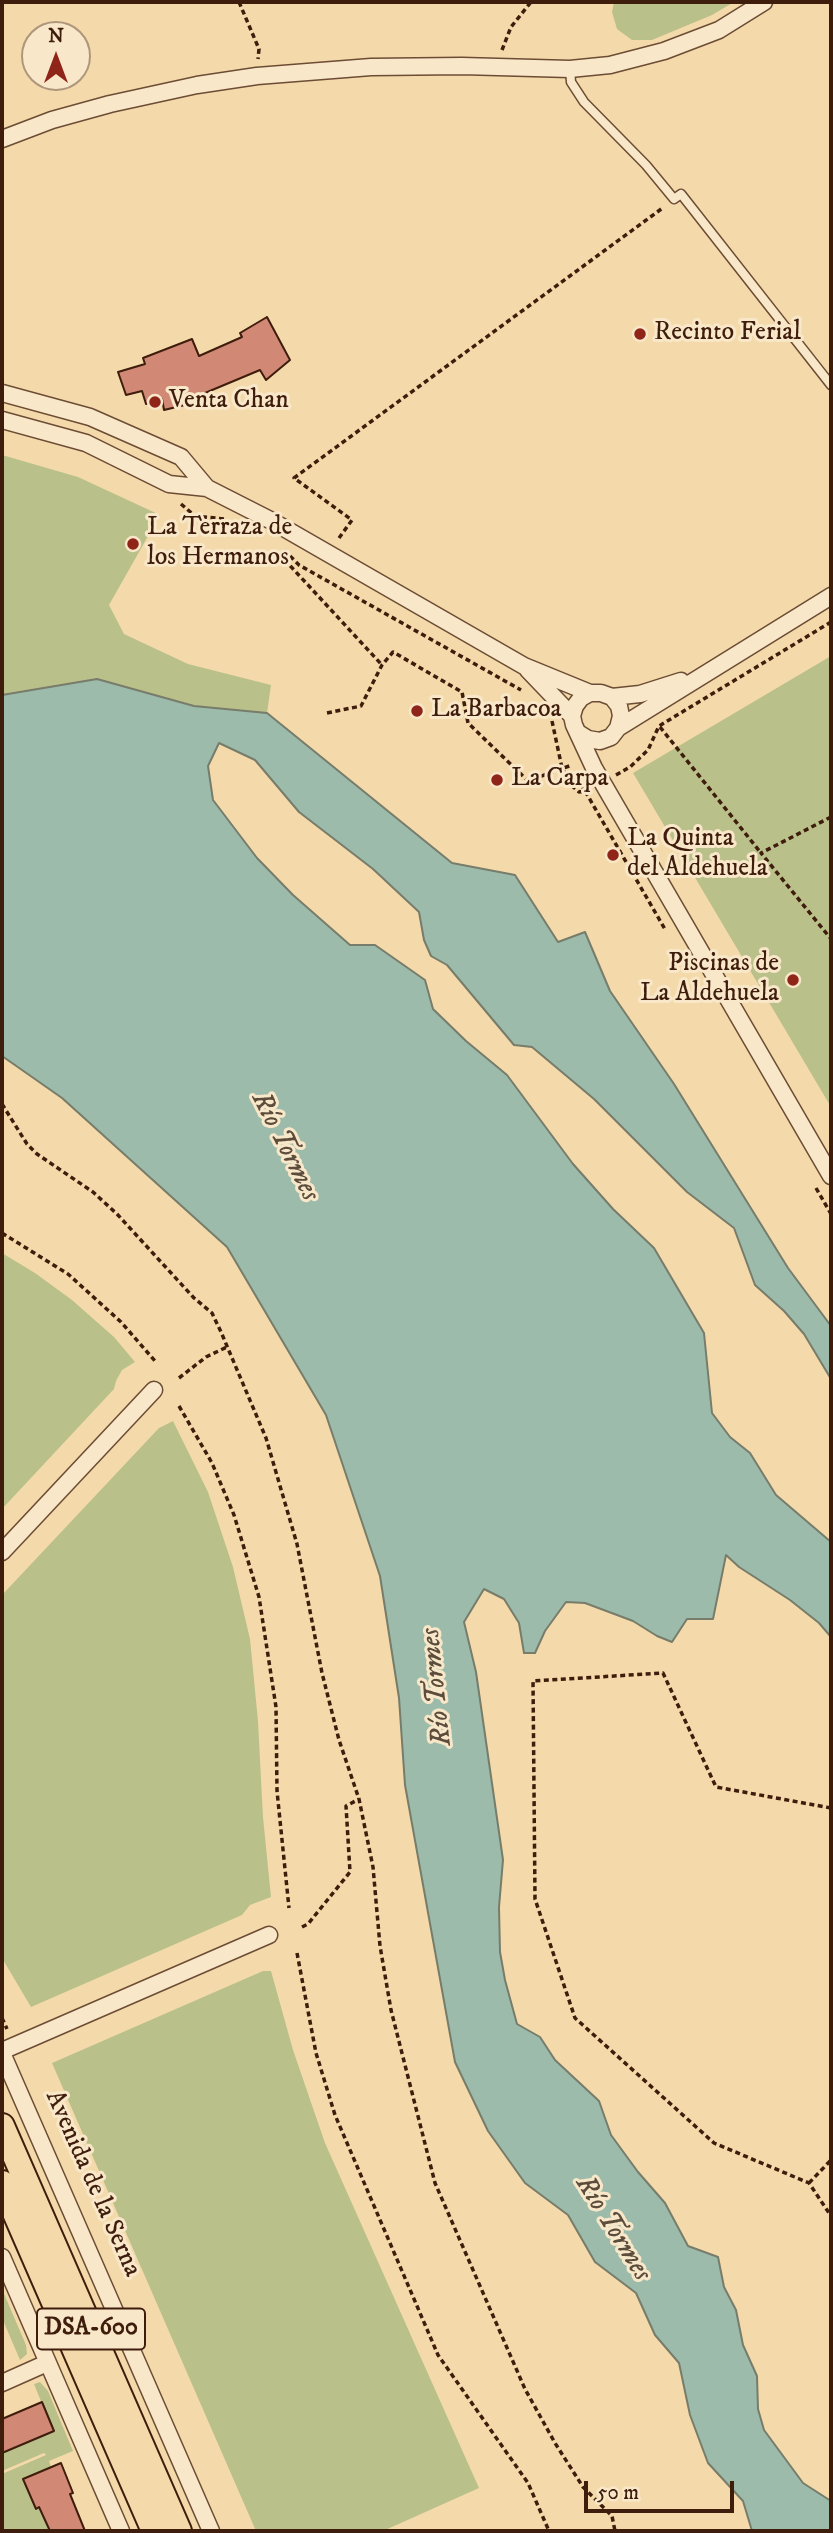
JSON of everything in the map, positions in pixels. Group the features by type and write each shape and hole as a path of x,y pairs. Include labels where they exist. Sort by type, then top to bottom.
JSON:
{"main road":[{"name":"DSA-600","path":"2,2126 179,2531"},
{"name":"DSA-600","path":"2,2183 154,2531"}],"street":[{"path":"2,139 52,120 110,104 197,85 257,76 371,67 570,69 610,65 664,51 719,30 764,2"},
{"path":"2,393 90,417 181,457 207,488"},
{"path":"2,420 86,443 169,484 207,488 270,520 524,666 590,693 611,697 619,706 621,716 618,728"},
{"path":"579,734 600,741 611,737 618,728 831,596"},
{"path":"524,666 572,716"},
{"path":"611,697 640,694 700,676"},
{"path":"590,693 580,698 572,716 574,726 602,783 831,1176"},
{"path":"2,1552 154,1390"},
{"path":"2,2052 269,1935"},
{"name":"Avenida de la Serna","path":"2,2052 211,2531"},
{"path":"2,2257 121,2531"},
{"path":"2,2383 47,2363"}],"lane":[{"path":"570,69 571,82 584,102 646,165 674,200 681,194 831,385"}],"path":[{"path":"239,2 259,49 257,76"},
{"path":"495,68 511,27 531,2"},
{"path":"339,538 352,520 294,478 674,200"},
{"path":"178,501 195,516 222,517 233,523"},
{"path":"278,545 299,565 532,696"},
{"path":"281,552 283,558 382,665"},
{"path":"550,713 562,768 570,784 584,793 630,767 648,750 659,726 831,622"},
{"path":"327,713 361,706 382,665 393,652 462,692 468,723 528,781 572,765"},
{"path":"648,710 831,939"},
{"path":"761,853 831,817"},
{"path":"2,1104 27,1144 37,1154 93,1192 212,1314 227,1347 266,1438 297,1544 332,1713 359,1799 373,1867 380,1946 391,2010 435,2183 525,2389 583,2487 611,2516 615,2531"},
{"path":"2,1233 68,1274 121,1322 155,1361"},
{"path":"179,1378 206,1357 227,1347"},
{"path":"180,1406 212,1463 234,1515 259,1597 276,1707 277,1791 289,1908"},
{"path":"831,1808 716,1787 663,1673 533,1681 535,1899 575,2018 714,2143 809,2183 831,2216"},
{"path":"302,1927 308,1924 350,1872 346,1806 359,1799"},
{"path":"297,1953 316,2053 335,2115 438,2355 528,2483 549,2531"},
{"path":"809,2183 831,2160"}],"green space":[{"path":"614,2 734,2 712,15 652,40 632,40 617,29 612,12"},
{"path":"2,455 78,477 160,515 109,605 124,634 188,664 271,685 267,713 194,706 97,679 2,695"},
{"path":"831,656 831,1107 633,773"},
{"path":"2,1253 72,1300 114,1337 135,1362 122,1370 114,1389 2,1509"},
{"path":"173,1421 208,1492 233,1567 250,1639 271,1897 250,1905 242,1915 31,2007 2,1958 2,1595 159,1428"},
{"path":"263,1971 271,1971 293,2050 325,2143 479,2488 383,2531 256,2531 52,2063"},
{"path":"2,2289 26,2345 27,2354 20,2360 2,2318"},
{"path":"40,2382 48,2391 73,2451 49,2461 51,2467 24,2479 36,2508 64,2497 70,2510 76,2508 80,2517 50,2531 2,2531 2,2474 46,2455 44,2453 2,2471 2,2453 53,2431 34,2384"}],"water":[{"name":"Río Tormes","path":"97,679 194,706 267,713 452,863 515,875 558,942 585,932 610,991 674,1084 788,1268 831,1326 831,1379 804,1334 784,1311 755,1285 734,1228 687,1192 594,1099 532,1047 514,1045 447,965 431,956 424,940 419,912 373,869 299,812 255,760 219,743 208,766 213,800 257,858 293,895 350,945 375,945 425,980 433,1009 507,1075 573,1164 613,1209 654,1248 704,1333 712,1413 730,1437 750,1453 776,1495 831,1542 831,1637 819,1623 790,1600 739,1567 726,1555 713,1619 687,1619 672,1642 633,1621 585,1603 566,1602 545,1631 535,1653 524,1653 519,1623 504,1599 484,1589 464,1622 476,1672 503,1860 499,1907 500,1952 517,2024 540,2037 555,2060 599,2101 611,2135 665,2203 688,2246 718,2257 724,2287 736,2310 743,2345 757,2376 758,2409 764,2430 803,2483 831,2501 831,2531 752,2531 743,2501 708,2463 690,2415 679,2363 655,2335 636,2293 595,2262 568,2215 525,2183 488,2131 455,2062 405,1785 399,1698 380,1576 326,1415 227,1247 62,1098 2,1056 2,695"}],"building":[{"path":"267,317 290,360 266,380 260,370 205,393 206,400 164,410 162,399 146,404 142,391 126,395 118,372 145,364 143,358 192,339 199,356 242,337 240,333"},
{"path":"42,2402 54,2431 2,2453 2,2419"},
{"path":"61,2463 85,2531 50,2531 39,2507 36,2509 23,2479"}],"place":[{"name":"Recinto Ferial","path":"640,334"},
{"name":"Venta Chan","path":"155,402"},
{"name":"La Terraza de los Hermanos","path":"133,544"},
{"name":"La Barbacoa","path":"417,711"},
{"name":"La Carpa","path":"497,780"},
{"name":"La Quinta del Aldehuela","path":"613,855"},
{"name":"Piscinas de La Aldehuela","path":"793,980"}]}
